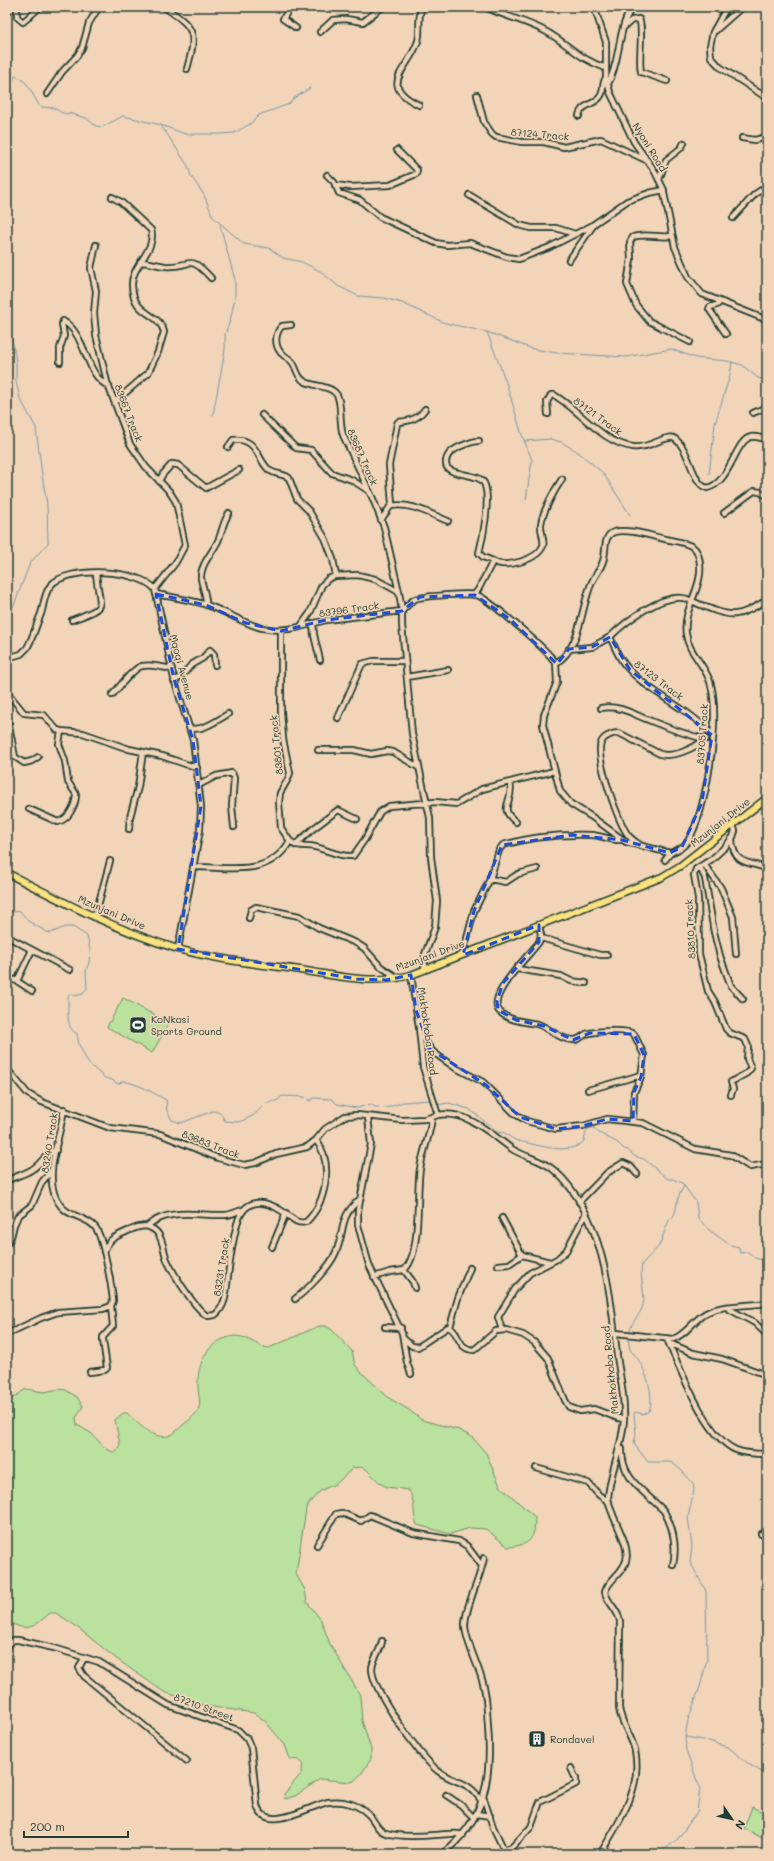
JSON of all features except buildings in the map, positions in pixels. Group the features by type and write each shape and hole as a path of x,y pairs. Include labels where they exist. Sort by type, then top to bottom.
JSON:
{"main road":[{"name":"Mzunjani Drive","path":"7,873 95,917 178,949 206,955 377,981 398,978 425,969 662,877 680,866 767,798"}],"street":[{"path":"17,7 17,17 23,22 40,7"},
{"path":"47,94 62,72 77,56 82,48 89,22 99,7"},
{"path":"164,7 184,20 194,38 194,44 187,69"},
{"path":"290,7 284,19 296,28"},
{"path":"320,32 333,20 346,19 363,22 382,7"},
{"path":"419,106 399,91 398,84 401,72 416,45 422,7"},
{"path":"485,7 502,15 540,28 558,39 583,59 606,68"},
{"name":"Nyoni Road","path":"594,7 606,42 606,78 608,84 634,142 648,161 664,190 672,236 678,257 694,286 702,294 767,320"},
{"path":"608,84 615,65 624,27 632,7"},
{"path":"727,7 713,32 710,54 716,64 767,98"},
{"path":"713,32 742,7"},
{"path":"624,27 635,18 640,20 641,72 667,80"},
{"path":"579,116 584,108 601,97 606,78"},
{"name":"87124 Track","path":"477,95 482,115 488,128 492,134 502,139 522,142 544,142 564,147 601,140 648,161"},
{"path":"742,138 755,140 767,137"},
{"path":"659,180 666,160 681,148 684,143"},
{"path":"335,185 350,187 390,185 416,174 417,170 397,150"},
{"path":"327,176 335,185 339,193 364,202 380,217 441,244 470,243 507,257 519,259 550,246 594,224 627,201 649,193 664,190"},
{"path":"733,218 755,194 767,186"},
{"path":"469,195 523,227 556,228 575,234"},
{"path":"112,197 121,202 151,230 152,237 150,243 132,277 132,286 134,300 138,307 161,326 164,335 155,360 148,373 115,402"},
{"path":"569,260 594,224"},
{"path":"672,236 660,237 643,235 632,239 628,287 636,305 649,321 690,342"},
{"name":"83667 Track","path":"96,245 91,268 96,291 94,309 96,330 109,386 130,444 138,456 169,491 176,502 186,545 176,562 154,589"},
{"path":"140,262 165,266 194,262 199,265 211,278"},
{"path":"720,302 709,309 726,334"},
{"path":"60,362 60,348 64,336 63,321 76,335 98,380 109,386"},
{"name":"83687 Track","path":"291,325 282,326 277,332 276,340 279,351 292,362 301,379 312,385 331,390 338,396 340,425 343,435 381,520 399,592 402,611 406,677 412,734 430,823 431,857 437,908 435,927 424,957 425,969"},
{"name":"87121 Track","path":"548,414 548,399 551,395 554,395 583,419 621,444 643,447 656,443 665,437 674,438 685,450 700,483 707,488 715,486 722,479 738,451 748,438 754,437 767,440"},
{"path":"753,413 767,407"},
{"path":"381,520 391,506 392,500 388,465 397,424 398,422 409,421 417,417 425,409"},
{"path":"262,415 296,448 311,450 332,473 352,480 369,491"},
{"path":"228,447 233,440 239,440 255,447 269,470 289,478 297,499 309,511 325,538 333,559 336,576"},
{"path":"479,440 472,441 450,452 446,464 448,469 479,478 484,483 486,498 485,524 478,553 483,557 502,564 523,561 531,557 542,547 542,518 562,479"},
{"path":"159,481 172,464 178,465 206,488 239,470"},
{"path":"724,513 754,491 760,492 767,496"},
{"path":"391,506 400,505 413,508 448,521"},
{"path":"206,605 207,599 201,578 202,572 218,541 223,523 229,513"},
{"name":"83705 Track","path":"556,663 561,660 570,649 579,627 583,606 592,582 603,562 606,541 609,535 615,532 641,533 694,548 697,553 701,573 687,619 686,636 691,648 707,674 711,685 714,712 712,737 709,766 700,810 686,843 680,849 670,853 665,860"},
{"path":"474,595 493,561"},
{"path":"72,620 100,608 96,573"},
{"path":"7,658 21,654 27,648 41,613 46,595 51,585 58,579 69,575 96,573 133,577 149,583 154,589"},
{"path":"300,627 310,613 322,585 328,579 336,576 358,575 375,579 399,592"},
{"name":"Mqoqi Avenue","path":"154,589 174,681 190,728 199,785 201,820 178,949"},
{"path":"156,594 206,605 246,623 281,631"},
{"path":"402,611 412,601 420,597 474,595 484,600 511,620 556,663 557,682 547,708 543,725 558,788 566,800 598,821 622,840 670,853"},
{"path":"570,649 592,647 610,637 626,622 668,599 678,597 734,614 745,611 767,600"},
{"name":"83796 Track","path":"281,631 313,623 402,611"},
{"path":"313,623 314,635 320,660"},
{"name":"83801 Track","path":"281,631 281,712 283,739 290,773 280,793 279,802 281,828 290,841"},
{"name":"87123 Track","path":"610,637 620,659 630,670 655,691 687,713 712,737"},
{"path":"174,681 191,665 204,658 210,650 214,654 215,665"},
{"path":"338,718 362,664 373,661 405,661"},
{"path":"112,695 135,671 142,666 171,669"},
{"path":"406,677 448,670"},
{"path":"7,692 22,712 27,715 44,715 57,730 83,733 129,749 162,756 197,768"},
{"path":"601,708 615,707 626,710 684,734 705,738 712,737"},
{"path":"190,728 194,730 211,724 228,714"},
{"path":"7,716 14,758 24,763 32,761 38,757"},
{"path":"29,809 58,822 67,816 74,803 76,794 68,782 67,767 60,744 61,731"},
{"path":"642,846 627,833 606,783 600,749 602,740 612,734 619,733 660,754 667,755 688,749 705,738"},
{"path":"318,750 354,750 371,754 387,751 394,753 418,767"},
{"path":"130,829 130,817 138,788 143,752"},
{"path":"192,867 254,868 281,853 290,841 295,845 315,847 338,855 353,856 357,853 380,812 385,808 395,804 457,804 482,789 554,771"},
{"path":"199,785 216,776 232,773 234,778 232,806 234,827"},
{"path":"510,783 511,792 506,812 508,816 516,822"},
{"path":"295,845 338,810 357,819"},
{"path":"702,866 717,855 732,839 735,831 733,825"},
{"path":"463,954 474,911 490,879 500,850 506,844 572,835 594,835 615,841 622,840"},
{"path":"732,839 733,850 738,858 745,862 767,868"},
{"path":"95,917 110,861"},
{"path":"702,866 721,888 733,917 736,954"},
{"path":"702,866 720,956 731,986 743,999"},
{"name":"83810 Track","path":"702,866 695,871 694,875 698,905 699,954 704,978 708,991 715,1002 726,1029 746,1042 747,1059 751,1067 747,1073 731,1082 733,1089 730,1094"},
{"path":"490,879 506,882 518,874 537,868"},
{"path":"249,918 251,910 256,907 299,916 319,928 361,945 380,966 398,978"},
{"path":"539,925 541,938 517,969 505,981 499,994 497,1004 501,1013 516,1020 544,1026 573,1040 590,1033 632,1032 638,1038 643,1053 641,1075 634,1092 634,1121"},
{"path":"8,937 70,970"},
{"path":"541,938 600,956 607,955"},
{"path":"17,982 32,950"},
{"path":"517,969 561,976 572,981 586,983"},
{"name":"Makhokhoba Road","path":"411,974 423,1067 438,1116 454,1115 473,1122 489,1131 518,1152 544,1162 567,1184 586,1213 600,1252 616,1333 624,1419 621,1443 610,1484 609,1502 623,1542 626,1559 622,1569 607,1586 604,1592 606,1598 617,1611 620,1621 619,1708 622,1720 635,1750 636,1764 632,1789 626,1806 600,1854"},
{"path":"7,978 32,991"},
{"path":"416,1010 427,1044 433,1052 454,1067 483,1082 522,1119 556,1129 583,1126 607,1118 634,1121 645,1124 698,1150 731,1155 750,1167 767,1164"},
{"name":"83683 Track","path":"7,1069 31,1096 110,1128 160,1134 221,1159 244,1165 255,1163 276,1154 302,1149 316,1140 330,1125 345,1116 402,1120 432,1118 438,1116"},
{"path":"588,1090 641,1075"},
{"name":"83240 Track","path":"64,1109 52,1170 54,1193 59,1203 73,1216 87,1221 96,1228 104,1252"},
{"path":"368,1117 372,1144 360,1199 358,1225 362,1243 374,1277 401,1328 407,1364 411,1374"},
{"path":"374,1277 390,1272 404,1270 409,1264 413,1253 418,1208 419,1175 432,1118"},
{"path":"90,1372 103,1371 108,1368 103,1338 113,1326 111,1306 113,1298 104,1252 111,1239 135,1228 147,1226 159,1218 170,1214 195,1213 225,1215 243,1210 250,1204 258,1203 281,1210 295,1221 305,1223 313,1213 324,1186 325,1157 316,1140"},
{"path":"7,1181 32,1170 46,1155 56,1150"},
{"path":"579,1202 607,1173 623,1164 627,1163 637,1174"},
{"path":"7,1244 18,1216 32,1204 42,1182 52,1170"},
{"path":"295,1298 306,1289 333,1258 347,1213 360,1199"},
{"name":"83231 Track","path":"147,1226 153,1228 158,1235 166,1259 174,1275 198,1309 206,1315 213,1316 219,1311 226,1299 237,1226 243,1210"},
{"path":"502,1330 498,1318 515,1289 530,1273 566,1251 586,1213"},
{"path":"272,1247 286,1214"},
{"path":"502,1218 522,1254 550,1262"},
{"path":"498,1265 509,1264 522,1254"},
{"path":"450,1327 458,1298 470,1268"},
{"path":"404,1270 414,1282 415,1288"},
{"path":"668,1341 681,1336 706,1313 727,1308 767,1303"},
{"path":"7,1334 41,1318 58,1312 103,1309 111,1306"},
{"path":"727,1308 755,1323 767,1335"},
{"path":"385,1327 401,1328"},
{"path":"450,1327 459,1342 468,1350 476,1349 493,1333 502,1330 510,1330 523,1335 539,1346 550,1361 569,1407 580,1411 594,1409 624,1419"},
{"path":"404,1339 412,1346 418,1347 442,1329 450,1327"},
{"path":"616,1333 633,1334 668,1341 693,1352 722,1359 767,1375"},
{"path":"668,1341 692,1395 710,1425 718,1435 736,1450 767,1454"},
{"path":"621,1443 623,1464 628,1475 664,1511 667,1517 674,1542 673,1565"},
{"path":"536,1468 588,1483 599,1495 609,1502"},
{"path":"317,1544 336,1514 342,1513 361,1521 370,1515 413,1533 459,1541 467,1546 482,1566"},
{"path":"761,1534 767,1532"},
{"path":"442,1854 462,1836 476,1816 483,1801 487,1787 489,1759 487,1711 484,1688 468,1640 465,1625 468,1608 484,1558"},
{"name":"87210 Street","path":"7,1639 54,1648 109,1667 168,1705 223,1724 242,1733 248,1739 251,1748 258,1808 266,1816 277,1818 291,1816 324,1803 339,1801 353,1804 361,1808 378,1828 387,1834 434,1835 455,1833 462,1836"},
{"path":"7,1647 14,1640"},
{"path":"382,1640 380,1651 372,1664 372,1672 380,1691 399,1725 437,1770 472,1788 483,1801 505,1852 512,1847 531,1827 540,1802 576,1784 576,1779 571,1768"},
{"path":"84,1658 79,1668 84,1676 187,1761"},
{"path":"446,1795 476,1816 490,1816"},
{"path":"308,1854 318,1854"}],"highlighted area":[{"path":"156,594 206,605 246,623 281,631 326,620 402,611 420,597 475,595 511,620 557,664 569,649 592,647 610,637 630,670 712,735 702,802 682,847 670,853 622,840 572,835 502,845 474,911 463,955 539,925 539,942 503,983 497,1001 498,1010 516,1020 544,1026 573,1040 590,1033 634,1034 644,1055 641,1077 634,1092 633,1121 607,1119 583,1126 556,1129 520,1117 486,1085 430,1049 416,1010 411,975 386,980 357,979 178,949 201,806 193,740 174,679"}],"green space":[{"name":"KoNkosi Sports Ground","path":"123,998 169,1023 152,1053 107,1027"},
{"path":"319,1326 326,1326 332,1330 352,1351 355,1365 360,1371 389,1398 422,1420 459,1430 472,1437 486,1453 500,1486 535,1517 535,1525 533,1536 530,1540 522,1545 508,1547 486,1529 470,1528 450,1534 417,1525 412,1498 408,1490 387,1487 381,1484 366,1469 360,1467 353,1468 337,1483 320,1491 306,1509 296,1574 305,1590 307,1602 321,1620 330,1644 360,1695 362,1721 371,1749 371,1759 361,1774 354,1781 350,1782 320,1779 295,1796 285,1799 284,1794 301,1774 303,1764 299,1760 290,1759 285,1745 265,1721 254,1713 206,1706 164,1692 118,1660 73,1624 56,1613 50,1613 35,1625 30,1627 20,1627 7,1621 7,1402 26,1389 44,1392 59,1389 66,1390 77,1397 83,1406 76,1418 77,1425 91,1433 106,1449 113,1452 119,1449 120,1445 115,1420 123,1413 127,1413 141,1426 153,1434 165,1436 171,1435 198,1411 200,1400 198,1379 201,1364 208,1351 219,1341 233,1336 239,1336 263,1347 269,1348"},
{"path":"752,1807 767,1814 767,1841 744,1828"}],"waterway":[{"path":"7,83 13,81 15,76 20,78 30,88 39,105"},
{"path":"41,107 54,108 62,113 86,118 96,126 102,127 123,116 161,125 185,134 221,134 234,133 250,124 259,115 289,104 294,98 310,88"},
{"path":"161,125 188,166 191,176 204,195 213,217 244,244 269,248 283,258 302,262 320,271 338,286 358,296 384,298 402,303 445,323 487,332 506,382 522,435 532,460 526,499"},
{"path":"7,197 7,216"},
{"path":"213,415 225,350 225,335 231,317 235,297 235,280 220,225"},
{"path":"7,329 13,343 16,362 16,382 20,398 36,428 47,504 48,543 30,563 14,605 7,618"},
{"path":"487,332 533,349 557,353 626,357 671,349 696,358 727,361 742,365 758,378 767,380"},
{"path":"709,474 715,424 730,375 732,362"},
{"path":"524,441 551,439 561,442 578,452 603,473 630,515"},
{"path":"7,909 14,912 20,911 28,921 47,932 51,933 65,927 73,927 87,936 90,950 89,962 86,971 87,988 83,994 74,996 71,994 68,996 68,1017 70,1027 77,1034 79,1045 88,1063 105,1078 118,1084 123,1081 134,1084 166,1100 167,1111 172,1120 181,1123 213,1111 220,1114 225,1121 238,1122 254,1115 265,1104 278,1100 282,1096 305,1097 309,1101 314,1098 332,1099 337,1104 357,1108 371,1104 375,1107 387,1108 403,1102 430,1100 432,1102"},
{"path":"436,1105 449,1103 469,1109 499,1133 502,1132 516,1140 550,1148 566,1149 581,1144 583,1143 586,1132 589,1128 594,1128 599,1133 618,1143 634,1156 644,1159 668,1179 673,1179 682,1183 696,1202 698,1218 709,1230 730,1245 739,1247 740,1253 748,1252 755,1258 767,1261"},
{"path":"629,1333 644,1301 641,1274 642,1264 659,1246 669,1220 675,1214 678,1197 684,1186"},
{"path":"628,1336 630,1350 644,1369 651,1396 649,1411 643,1414 635,1412 634,1414 636,1434 634,1444 648,1462 671,1462 693,1483 694,1490 688,1517 692,1547 690,1562 706,1591 707,1659 700,1687 688,1720 685,1737 686,1750 700,1789 697,1812 677,1840 658,1854"},
{"path":"686,1737 709,1741 728,1747 750,1765 767,1775"}],"place":[{"name":"KoNkosi Sports Ground","path":"138,1025"},
{"name":"Rondavel","path":"537,1739"}]}
